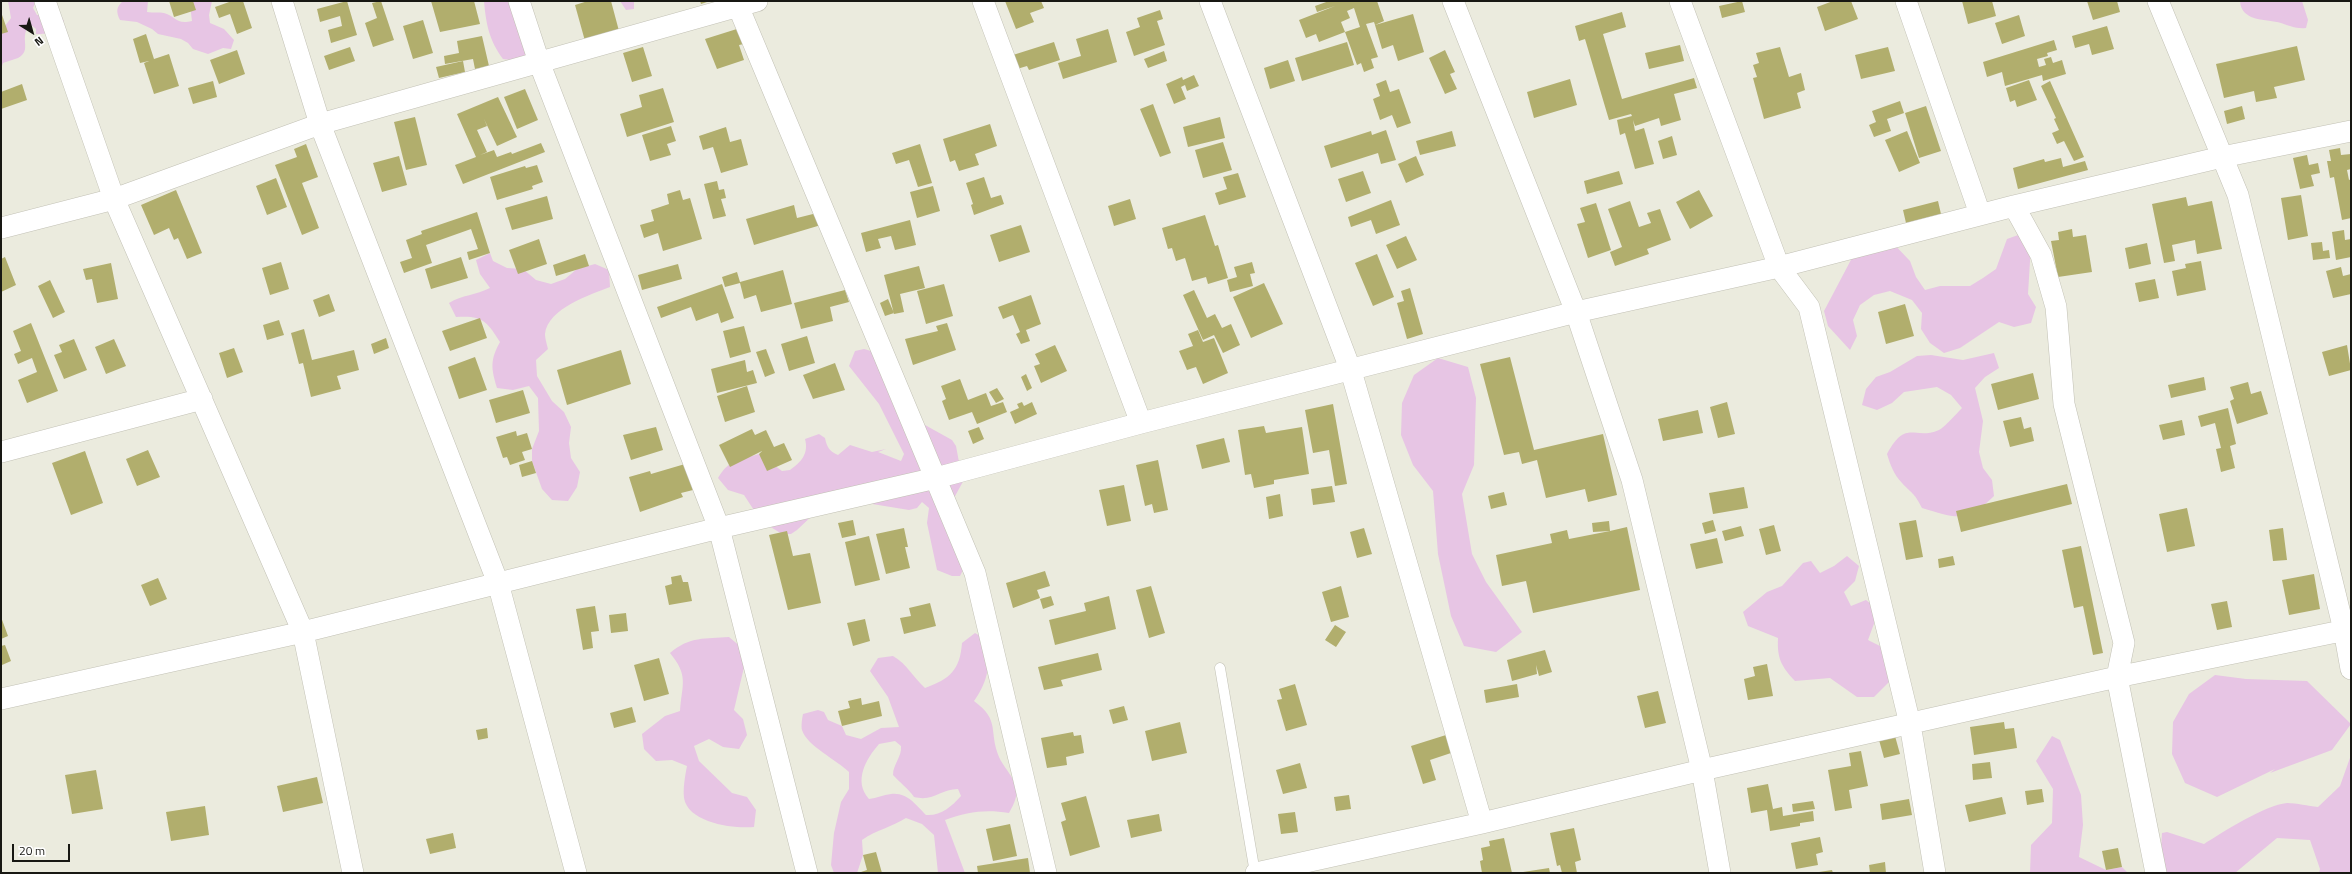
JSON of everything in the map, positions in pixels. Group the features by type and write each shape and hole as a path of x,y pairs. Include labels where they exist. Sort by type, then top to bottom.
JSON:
{"street":[{"path":"45,1 114,199 302,632 353,873"},
{"path":"282,1 320,124 498,583 576,873"},
{"path":"519,1 539,62 720,528 808,873"},
{"path":"982,1 1141,423"},
{"path":"1210,1 1351,371 1482,823"},
{"path":"1453,1 1576,312 1632,480 1702,770 1720,873"},
{"path":"1680,1 1779,267 1809,307 1910,724 1935,873"},
{"path":"1906,1 1980,214"},
{"path":"2158,1 2238,195 2347,630 2351,669"},
{"path":"1,228 114,199 320,124 747,3 975,573 1046,873"},
{"path":"1,699 302,632 720,528 936,478 1141,423 1351,371 1576,312 1779,267 1980,214 2222,157 2351,131"},
{"path":"2014,206 2041,255 2056,306 2064,404 2124,643 2117,677 2156,873"},
{"path":"1,452 202,399"},
{"path":"1255,873 1482,823 1702,770 2117,677 2347,630"}],"lane":[{"path":"1220,668 1255,873"}],"shaded area":[{"path":"8,1 36,1 33,8 37,15 60,14 64,21 58,28 45,34 36,34 36,29 30,24 25,34 25,51 18,58 3,63 1,69 2,30 11,18"},
{"path":"123,1 148,1 147,12 164,13 180,21 187,22 192,21 190,5 192,1 212,1 209,15 210,23 224,29 234,40 231,49 223,48 208,54 193,49 188,43 181,39 158,34 152,29 137,22 120,20 117,10"},
{"path":"484,1 516,1 532,51 520,61 503,59 498,52 489,32"},
{"path":"620,1 634,1 634,9 626,10"},
{"path":"2240,1 2302,1 2308,20 2306,28 2296,28 2250,16 2241,8"},
{"path":"2021,234 2031,245 2028,294 2036,307 2031,323 2014,327 1999,322 1960,348 1944,353 1930,343 1921,329 1922,313 1912,300 1890,291 1874,295 1860,305 1853,320 1857,336 1850,350 1828,326 1824,311 1853,256 1889,239 1910,261 1916,277 1925,290 1940,286 1970,286 1996,269 2007,239"},
{"path":"490,253 493,261 507,268 523,269 536,280 551,284 565,279 577,269 595,264 609,270 610,287 571,304 554,317 548,325 545,334 548,349 536,360 537,376 552,401 564,412 571,427 569,443 571,458 580,472 577,487 568,501 552,500 542,489 532,461 532,449 539,431 538,398 529,386 513,390 497,388 492,364 494,354 500,342 487,324 478,318 456,317 449,303 459,298 490,288 480,274 476,260"},
{"path":"864,349 871,351 925,425 952,440 956,446 959,462 966,476 954,498 964,568 960,576 952,576 937,570 927,523 929,508 922,502 917,508 909,510 860,502 845,510 815,513 791,534 782,534 761,521 744,495 728,490 718,478 722,471 731,463 759,454 782,471 790,470 801,461 805,453 805,439 819,434 825,438 830,450 838,455 850,445 872,452 886,449 878,452 901,461 904,454 879,404 849,366 855,351"},
{"path":"1994,353 1999,368 1985,377 1975,388 1983,421 1979,452 1983,468 1992,480 1994,496 1984,505 1968,515 1953,516 1922,508 1915,496 1897,476 1887,454 1894,443 1905,433 1930,433 1939,430 1962,408 1951,395 1937,387 1904,392 1892,403 1877,410 1862,405 1866,389 1876,377 1890,372 1917,356 1931,355 1963,360"},
{"path":"1438,358 1468,367 1476,398 1474,465 1462,494 1472,554 1486,582 1522,632 1496,652 1464,646 1451,616 1438,554 1433,491 1413,465 1401,435 1402,403 1414,375"},
{"path":"1847,556 1859,566 1855,581 1844,592 1851,606 1866,600 1879,610 1868,640 1882,647 1897,674 1874,697 1857,697 1830,678 1795,681 1786,671 1779,656 1778,638 1748,626 1743,612 1767,592 1782,586 1803,563 1811,561 1820,573 1834,566"},
{"path":"975,633 989,641 987,672 983,686 974,701 988,715 991,721 999,757 1015,784 1016,796 1009,813 992,811 976,812 945,820 965,873 938,873 934,835 922,824 906,818 862,840 863,855 857,873 834,873 831,865 834,833 841,802 849,789 849,772 816,747 805,736 802,730 803,714 818,710 824,712 828,720 842,726 846,735 861,739 881,728 899,727 888,697 870,671 878,658 893,656 898,659 925,688 941,681 952,672 959,660 962,643","holes":["895,741 901,746 893,775 914,797 927,798 946,791 958,789 961,796 945,810 931,815 926,815 915,803 902,795 891,794 869,799 864,792 862,778 863,770 870,756 879,744"]},
{"path":"729,637 741,647 745,663 734,710 743,719 747,735 739,749 723,747 709,739 694,746 699,761 732,793 747,797 756,810 754,827 735,827 713,823 694,813 687,807 684,798 687,766 672,760 656,761 644,749 642,734 665,716 680,711 683,687 682,674 676,661 670,653 684,644 698,639"},
{"path":"2215,675 2246,679 2307,681 2351,724 2332,750 2270,773 2275,769 2217,797 2185,783 2172,754 2173,722 2189,694"},
{"path":"2052,736 2060,740 2081,795 2083,825 2079,857 2106,870 2122,867 2128,873 2030,873 2031,845 2052,823 2053,789 2036,761"},
{"path":"2351,755 2351,873 2319,873 2320,869 2310,840 2277,838 2235,873 2165,873 2160,864 2162,833 2167,832 2204,844 2244,820 2278,805 2291,803 2318,807 2340,786"}],"building":[{"path":"169,1 193,1 196,10 174,17"},
{"path":"232,1 243,1 252,28 237,34 230,14 219,18 215,7"},
{"path":"347,1 357,35 331,43 328,30 342,26 340,16 320,22 317,9"},
{"path":"381,1 394,40 373,47 365,23 377,18 372,3"},
{"path":"431,1 474,1 480,24 440,32"},
{"path":"588,1 611,1 619,31 585,41 575,5"},
{"path":"700,1 710,1 701,4"},
{"path":"1005,1 1041,1 1044,8 1030,13 1034,22 1016,29"},
{"path":"1329,1 1377,1 1384,21 1375,25 1374,22 1366,24 1378,57 1371,59 1374,68 1364,72 1361,63 1357,65 1345,32 1319,42 1316,34 1306,38 1299,20 1335,6 1317,12 1315,6","holes":["1354,8 1360,27 1345,32 1341,22 1350,18 1347,11"]},
{"path":"1742,1 1745,12 1722,18 1719,6"},
{"path":"1833,1 1851,1 1858,19 1825,31 1817,7"},
{"path":"1962,1 1992,1 1996,16 1968,24"},
{"path":"2087,1 2117,1 2120,12 2093,20"},
{"path":"1160,10 1163,19 1157,21 1165,45 1134,56 1126,32 1140,27 1137,18"},
{"path":"1,12 8,32 1,34"},
{"path":"1622,12 1626,27 1603,34 1622,99 1694,78 1697,88 1674,94 1681,120 1661,126 1659,118 1635,126 1633,120 1635,131 1644,128 1654,164 1635,169 1625,133 1620,135 1617,120 1632,116 1631,114 1609,120 1585,39 1579,41 1575,26"},
{"path":"1413,14 1424,52 1398,61 1393,45 1382,49 1375,25"},
{"path":"2019,15 2025,36 2002,44 1995,23"},
{"path":"423,20 433,53 413,59 403,26"},
{"path":"2107,26 2114,49 2092,55 2089,44 2075,48 2072,36"},
{"path":"740,28 744,44 739,45 744,60 717,69 705,39"},
{"path":"1108,29 1117,62 1063,79 1058,63 1081,56 1076,39"},
{"path":"146,34 154,59 169,54 179,86 154,94 144,63 149,61 140,63 133,39"},
{"path":"482,36 489,66 475,69 473,59 445,64 444,56 459,53 457,41"},
{"path":"2054,40 2057,50 2047,53 2048,56 2037,59 2039,67 2046,65 2044,59 2051,57 2053,63 2062,60 2066,74 2043,81 2042,75 2005,86 2002,72 1987,77 1983,62"},
{"path":"1054,42 1060,60 1029,70 1027,66 1017,69 1013,55"},
{"path":"1347,42 1354,65 1302,81 1295,58"},
{"path":"1680,45 1684,61 1649,69 1645,53"},
{"path":"2297,46 2305,80 2274,87 2277,98 2256,102 2254,91 2224,98 2216,64"},
{"path":"350,47 355,61 329,70 324,56"},
{"path":"643,47 652,76 632,82 623,53"},
{"path":"1780,47 1789,77 1801,73 1805,90 1797,93 1801,108 1764,119 1753,78 1757,77 1753,65 1759,63 1756,53"},
{"path":"1888,47 1895,71 1861,79 1855,55"},
{"path":"237,50 245,74 219,84 210,60"},
{"path":"1445,50 1455,72 1450,74 1457,89 1445,94 1429,58"},
{"path":"1164,51 1167,61 1148,68 1144,59"},
{"path":"1288,60 1295,81 1270,89 1264,68"},
{"path":"463,61 465,72 439,78 436,67"},
{"path":"1194,75 1199,86 1187,91 1185,85 1181,87 1186,99 1174,104 1166,84 1182,77 1183,80"},
{"path":"1570,79 1577,105 1534,118 1527,92"},
{"path":"1386,80 1390,92 1399,89 1411,123 1397,128 1392,115 1380,120 1373,99 1380,96 1376,84"},
{"path":"2029,80 2037,100 2017,107 2015,100 2010,102 2006,88"},
{"path":"213,81 217,97 193,104 188,88"},
{"path":"2050,81 2084,157 2074,161 2064,141 2057,144 2052,133 2059,130 2054,119 2056,118 2041,86"},
{"path":"22,84 27,100 1,109 1,92"},
{"path":"663,88 674,122 627,137 620,114 642,107 639,95"},
{"path":"525,89 538,120 517,129 504,97"},
{"path":"498,97 517,137 497,146 484,119 487,126 477,130 487,152 480,155 494,150 497,157 511,152 512,154 541,143 545,152 463,184 455,165 476,157 457,114"},
{"path":"1900,101 1904,113 1887,119 1891,131 1874,137 1869,125 1876,122 1872,111"},
{"path":"1153,104 1171,153 1160,157 1140,109"},
{"path":"1926,106 1941,151 1919,158 1905,113"},
{"path":"2242,106 2245,119 2227,124 2224,111"},
{"path":"415,117 427,165 406,170 394,122"},
{"path":"1220,117 1225,138 1188,147 1183,127"},
{"path":"990,124 997,146 975,154 979,165 959,171 955,160 950,162 943,139"},
{"path":"671,126 676,141 667,144 671,155 650,161 642,135"},
{"path":"726,127 730,142 741,139 748,165 721,173 713,147 703,150 699,136"},
{"path":"1386,130 1396,160 1381,164 1378,153 1331,168 1324,146 1371,131 1372,135"},
{"path":"1452,131 1456,146 1420,155 1416,141"},
{"path":"1907,131 1920,163 1899,172 1885,140"},
{"path":"1672,136 1677,155 1663,159 1658,141"},
{"path":"1223,142 1232,170 1203,178 1195,150"},
{"path":"306,144 318,177 302,183 319,228 302,235 275,165 297,157 294,149"},
{"path":"920,144 932,183 918,187 909,160 896,164 892,153"},
{"path":"2340,148 2341,155 2351,154 2351,169 2347,170 2349,180 2351,179 2351,218 2342,220 2334,177 2330,178 2327,161 2331,161 2329,150"},
{"path":"2307,155 2309,165 2318,163 2320,173 2311,175 2314,186 2300,189 2293,158"},
{"path":"399,156 407,185 382,192 373,163"},
{"path":"1416,156 1424,175 1406,183 1398,164"},
{"path":"2061,158 2063,167 2085,161 2088,170 2018,189 2013,168 2044,159 2045,162"},
{"path":"537,165 543,182 532,186 533,189 497,200 490,177 525,166 526,168"},
{"path":"1363,171 1371,193 1346,202 1338,179"},
{"path":"1619,171 1623,184 1587,194 1584,181"},
{"path":"1238,173 1246,197 1219,205 1215,193 1227,189 1223,177"},
{"path":"984,177 991,198 1001,195 1004,204 974,215 971,205 973,204 966,183"},
{"path":"276,178 287,207 267,215 256,186"},
{"path":"717,181 719,190 724,189 726,198 721,199 726,216 713,219 704,184"},
{"path":"933,186 940,211 917,218 910,192"},
{"path":"176,190 202,253 187,259 178,238 174,240 169,228 154,235 141,205"},
{"path":"680,190 683,200 690,198 702,239 663,251 658,233 644,238 640,225 654,221 651,210 669,204 667,194"},
{"path":"1699,190 1713,216 1690,229 1676,202"},
{"path":"2301,195 2308,236 2288,240 2281,198"},
{"path":"547,196 553,219 512,230 505,208"},
{"path":"2186,197 2188,206 2212,201 2222,249 2197,254 2195,240 2172,245 2175,261 2164,263 2152,204"},
{"path":"1130,199 1136,219 1114,226 1108,206"},
{"path":"1391,200 1400,225 1376,234 1371,220 1351,227 1348,217"},
{"path":"1630,201 1639,227 1651,223 1647,213 1660,209 1671,240 1647,249 1649,254 1615,266 1610,252 1622,247 1608,209"},
{"path":"1938,201 1941,214 1906,223 1903,210"},
{"path":"1596,203 1611,250 1588,258 1577,224 1585,222 1580,208"},
{"path":"794,205 797,218 817,213 821,225 754,245 746,219"},
{"path":"477,212 490,253 469,260 467,252 478,249 471,229 426,245 432,263 404,273 400,262 412,258 406,240 422,234 421,231"},
{"path":"1205,215 1215,246 1218,245 1228,278 1208,284 1206,277 1192,281 1185,258 1176,261 1172,248 1168,249 1162,228"},
{"path":"910,220 916,245 895,250 891,236 878,239 881,248 866,252 861,233"},
{"path":"1021,225 1030,252 999,262 990,235"},
{"path":"2072,229 2073,237 2086,235 2092,272 2058,277 2051,241 2059,240 2058,232"},
{"path":"2344,230 2345,240 2351,239 2351,257 2336,260 2332,232"},
{"path":"1406,236 1417,260 1397,269 1386,245"},
{"path":"539,239 547,264 518,274 509,250"},
{"path":"2322,242 2323,251 2329,250 2330,258 2313,260 2311,243"},
{"path":"2147,243 2151,264 2129,269 2125,248"},
{"path":"585,254 589,266 556,276 553,265"},
{"path":"1377,254 1394,297 1373,306 1355,263"},
{"path":"5,257 16,285 1,292 1,259"},
{"path":"461,257 468,278 431,289 425,269"},
{"path":"2201,261 2206,290 2177,296 2172,271 2186,268 2185,264"},
{"path":"281,262 289,289 270,295 262,268"},
{"path":"1252,262 1255,273 1250,274 1253,286 1230,292 1227,280 1237,277 1234,267"},
{"path":"111,263 118,299 97,303 92,279 86,280 83,269"},
{"path":"678,264 682,279 642,290 638,275"},
{"path":"919,266 925,288 900,294 904,312 894,314 884,275"},
{"path":"2341,267 2343,276 2351,274 2351,294 2333,298 2326,271"},
{"path":"783,270 792,304 761,312 756,295 744,299 740,283 725,287 722,277 737,272 740,282"},
{"path":"2155,279 2159,298 2139,302 2135,283"},
{"path":"50,280 65,312 53,318 38,286"},
{"path":"1264,283 1283,324 1251,338 1233,297"},
{"path":"722,284 734,318 721,323 718,313 696,321 691,307 661,318 657,307"},
{"path":"944,284 953,316 926,324 917,291"},
{"path":"1410,288 1423,334 1407,339 1397,303 1404,301 1401,291"},
{"path":"845,290 849,302 830,307 833,321 801,329 794,303"},
{"path":"1194,290 1207,318 1215,314 1222,328 1231,324 1240,345 1223,353 1214,335 1203,340 1183,295"},
{"path":"329,294 335,311 319,317 313,300"},
{"path":"1031,295 1041,324 1026,330 1030,341 1021,344 1016,334 1020,332 1013,315 1003,319 998,307"},
{"path":"888,299 894,313 885,316 880,303"},
{"path":"1905,304 1914,336 1886,344 1878,312"},
{"path":"480,318 487,338 450,351 442,331"},
{"path":"279,320 284,335 267,340 263,325"},
{"path":"31,323 58,391 27,403 18,380 37,372 32,358 18,364 14,354 21,351 13,331"},
{"path":"947,323 956,350 913,365 905,339 938,331 936,326"},
{"path":"744,326 751,352 730,358 723,331"},
{"path":"304,329 312,360 354,350 359,370 337,376 341,389 311,397 303,363 299,364 291,333"},
{"path":"1198,330 1203,342 1214,338 1228,373 1203,384 1196,367 1187,370 1179,351 1193,346 1188,334"},
{"path":"807,336 815,363 789,371 781,344"},
{"path":"386,338 389,348 374,354 371,344"},
{"path":"74,339 87,370 64,379 54,355 62,352 59,345"},
{"path":"114,339 126,366 106,374 95,347"},
{"path":"1055,345 1067,371 1041,383 1034,366 1040,364 1035,354"},
{"path":"2347,345 2351,370 2329,376 2322,352"},
{"path":"234,348 243,372 227,378 219,353"},
{"path":"766,349 775,373 765,377 756,352"},
{"path":"621,350 631,384 567,405 557,370"},
{"path":"475,357 487,390 459,399 448,367"},
{"path":"1510,357 1534,450 1603,434 1617,495 1588,502 1585,489 1546,498 1537,460 1522,464 1519,452 1504,455 1480,364"},
{"path":"745,360 747,372 753,370 757,383 717,393 711,369"},
{"path":"835,363 845,390 813,399 803,375"},
{"path":"2033,373 2039,399 1998,410 1991,384"},
{"path":"1026,374 1032,388 1027,391 1021,377"},
{"path":"2204,377 2206,390 2171,398 2168,385"},
{"path":"960,379 968,400 986,393 991,406 1003,402 1007,412 977,424 972,412 949,420 942,401 946,399 941,386"},
{"path":"2248,382 2251,394 2261,391 2268,414 2237,424 2230,401 2234,399 2230,387"},
{"path":"747,386 755,412 725,422 717,396"},
{"path":"997,388 1004,399 996,403 989,392"},
{"path":"523,390 530,413 496,423 489,400"},
{"path":"1022,402 1024,406 1032,402 1037,414 1015,424 1010,412 1019,408 1017,404"},
{"path":"1727,402 1735,434 1718,438 1710,407"},
{"path":"1333,404 1347,484 1335,486 1329,450 1313,453 1305,410"},
{"path":"2228,408 2236,444 2230,446 2235,468 2221,472 2216,449 2221,448 2215,423 2201,427 2198,416"},
{"path":"1698,410 1703,433 1663,441 1658,419"},
{"path":"2021,417 2024,429 2031,427 2034,441 2010,447 2003,421"},
{"path":"2182,420 2185,435 2163,440 2159,425"},
{"path":"1264,426 1266,433 1302,427 1309,474 1274,480 1274,484 1254,488 1251,474 1245,475 1238,430"},
{"path":"656,427 663,450 631,460 623,435"},
{"path":"979,427 984,439 973,444 968,431"},
{"path":"752,429 755,435 766,430 774,447 784,443 792,460 767,471 759,454 762,451 730,467 719,445"},
{"path":"516,431 517,436 527,433 532,449 522,452 525,460 510,465 507,457 503,458 496,437"},
{"path":"1224,438 1230,462 1202,469 1196,445"},
{"path":"148,450 160,477 137,486 126,459"},
{"path":"85,451 103,503 71,515 52,463"},
{"path":"1158,460 1168,510 1154,513 1152,504 1145,506 1136,465"},
{"path":"532,461 536,473 522,477 519,465"},
{"path":"685,464 693,490 681,493 683,497 640,512 629,477 650,471 651,474"},
{"path":"2067,484 2072,504 1961,532 1956,511"},
{"path":"1124,485 1131,521 1107,526 1099,490"},
{"path":"1332,486 1335,502 1313,505 1311,489"},
{"path":"1744,487 1748,508 1713,514 1709,493"},
{"path":"1504,492 1507,505 1491,509 1488,496"},
{"path":"1280,494 1283,516 1269,519 1266,497"},
{"path":"2187,508 2195,546 2167,552 2159,514"},
{"path":"853,520 856,535 842,538 838,523"},
{"path":"1713,520 1716,531 1705,534 1702,523"},
{"path":"1916,520 1923,557 1906,560 1899,523"},
{"path":"1609,521 1610,531 1593,532 1592,523"},
{"path":"1774,525 1781,551 1766,555 1759,529"},
{"path":"1741,526 1744,536 1725,541 1722,531"},
{"path":"1627,527 1640,590 1533,613 1526,581 1502,586 1496,555 1552,543 1550,534 1567,530 1569,539"},
{"path":"904,528 908,547 905,547 910,568 886,574 876,534"},
{"path":"1364,528 1372,554 1357,558 1350,532"},
{"path":"2283,528 2287,560 2273,561 2269,530"},
{"path":"787,531 793,556 810,553 821,603 788,610 769,535"},
{"path":"869,536 880,580 855,586 845,542"},
{"path":"1717,538 1723,563 1696,569 1690,544"},
{"path":"2081,546 2103,653 2093,655 2083,606 2074,608 2062,550"},
{"path":"1953,556 1955,565 1939,568 1938,559"},
{"path":"1045,571 1050,586 1037,590 1040,598 1013,608 1006,583"},
{"path":"2314,574 2320,609 2289,615 2282,580"},
{"path":"681,575 683,582 688,582 692,601 669,605 665,586 672,584 671,577"},
{"path":"158,578 167,599 150,606 141,585"},
{"path":"1151,586 1165,633 1149,638 1136,590"},
{"path":"1341,586 1349,617 1331,622 1322,592"},
{"path":"1051,596 1054,605 1043,609 1040,599"},
{"path":"1109,596 1116,629 1055,645 1049,620 1086,611 1084,603"},
{"path":"2227,601 2232,627 2217,630 2211,604"},
{"path":"930,603 936,626 904,634 900,618 911,616 909,608"},
{"path":"595,606 599,631 591,632 593,648 583,650 576,609"},
{"path":"626,613 628,631 611,633 609,615"},
{"path":"1,617 8,636 1,639"},
{"path":"865,619 870,641 853,646 847,623"},
{"path":"1335,625 1346,632 1336,647 1325,640"},
{"path":"5,645 11,661 2,665 1,646"},
{"path":"1545,650 1552,672 1539,676 1536,665 1537,674 1512,681 1507,660"},
{"path":"1098,653 1102,670 1061,680 1063,686 1044,690 1038,667"},
{"path":"659,658 669,694 644,701 634,665"},
{"path":"1767,664 1773,696 1748,700 1744,679 1755,676 1753,667"},
{"path":"1295,684 1307,725 1286,731 1277,700 1282,699 1279,689"},
{"path":"1517,684 1519,697 1486,703 1484,690"},
{"path":"1658,691 1666,723 1645,728 1637,696"},
{"path":"861,698 862,705 879,701 882,716 842,726 838,711 850,708 848,701"},
{"path":"1124,706 1128,720 1113,724 1109,710"},
{"path":"632,707 636,722 614,728 610,713"},
{"path":"1180,722 1187,753 1152,761 1145,731"},
{"path":"2004,722 2005,729 2014,728 2017,748 1974,755 1970,727"},
{"path":"487,728 488,738 478,740 476,730"},
{"path":"1073,732 1074,736 1081,735 1084,753 1066,757 1067,765 1047,768 1041,738"},
{"path":"1446,735 1451,753 1430,760 1436,780 1423,784 1411,746"},
{"path":"1895,736 1900,754 1884,758 1879,740"},
{"path":"1861,751 1868,786 1849,790 1852,808 1835,811 1828,770 1851,766 1849,753"},
{"path":"1990,762 1992,778 1973,780 1972,764"},
{"path":"1300,763 1307,788 1283,794 1276,770"},
{"path":"96,770 103,809 72,814 65,775"},
{"path":"317,777 323,803 283,812 277,786"},
{"path":"1768,784 1773,809 1782,807 1783,816 1813,811 1814,821 1800,823 1800,826 1770,831 1767,810 1751,813 1747,788"},
{"path":"2042,789 2044,802 2027,805 2025,791"},
{"path":"1349,795 1351,809 1336,811 1334,797"},
{"path":"1086,796 1100,847 1070,856 1061,822 1066,820 1061,803"},
{"path":"2002,797 2006,814 1969,822 1965,805"},
{"path":"1909,799 1912,815 1882,820 1880,804"},
{"path":"1813,801 1815,809 1793,812 1792,804"},
{"path":"205,806 209,835 171,841 166,812"},
{"path":"1295,812 1298,832 1281,834 1278,814"},
{"path":"1159,814 1162,831 1131,838 1127,820"},
{"path":"1010,824 1017,856 993,861 986,829"},
{"path":"1574,828 1581,860 1575,862 1577,873 1562,873 1560,865 1557,866 1550,833"},
{"path":"453,833 456,848 430,854 426,839"},
{"path":"1820,837 1823,852 1816,854 1818,865 1796,869 1791,843"},
{"path":"1504,838 1512,873 1482,873 1480,861 1483,860 1481,848 1490,846 1489,841"},
{"path":"2118,848 2122,867 2106,870 2102,851"},
{"path":"876,852 882,873 858,873 867,870 863,855"},
{"path":"1028,858 1030,873 978,873 977,866"},
{"path":"1885,862 1886,873 1870,873 1869,865"},
{"path":"1549,868 1550,873 1523,873 1523,872"},
{"path":"1832,870 1833,873 1819,872"}]}
